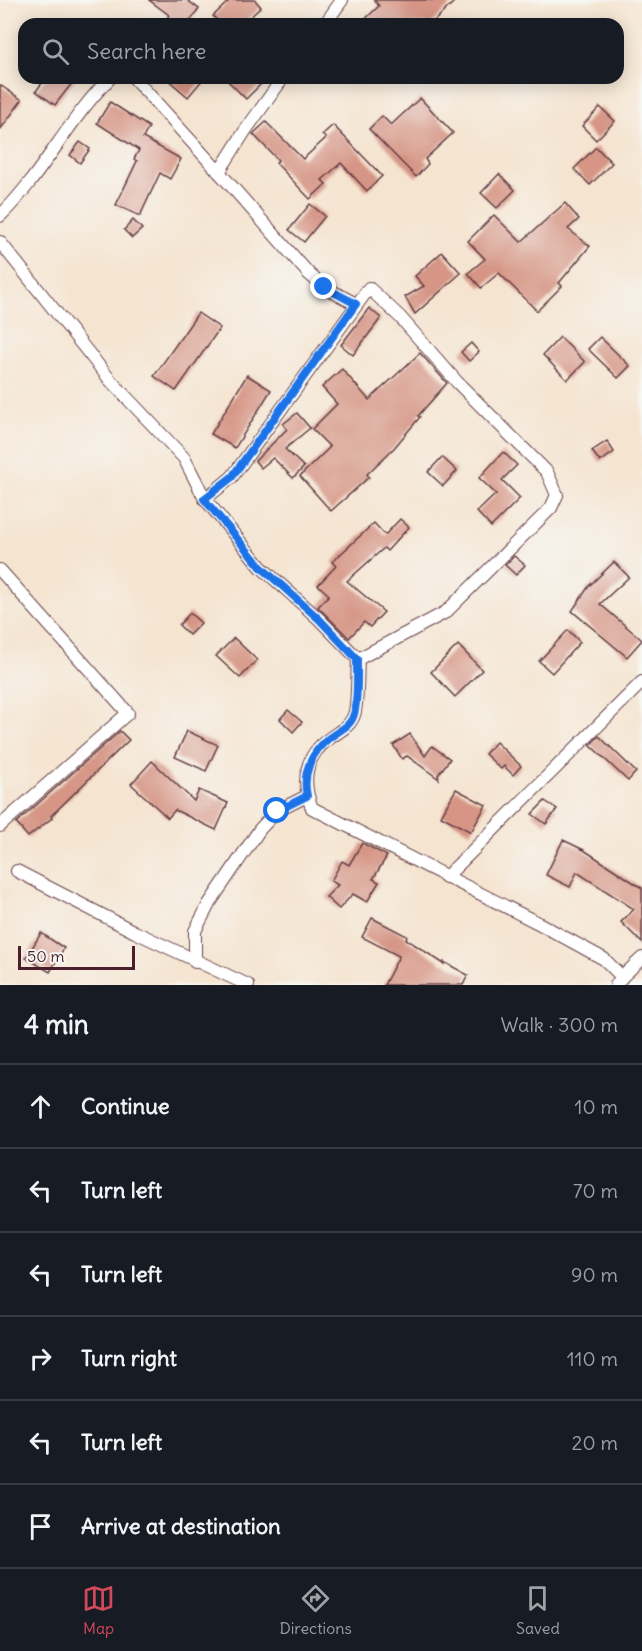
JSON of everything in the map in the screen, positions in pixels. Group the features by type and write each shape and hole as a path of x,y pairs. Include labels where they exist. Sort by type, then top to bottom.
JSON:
{"street":[{"path":"329,18 342,0"},
{"path":"0,216 22,195 93,95 104,84"},
{"path":"139,84 309,274 324,287 356,304"},
{"path":"219,172 245,131 280,84"},
{"path":"0,242 111,381 184,458 204,499 261,567 319,619 357,659 354,715 346,727 327,739 310,758 305,787 312,808 604,959 619,981 642,958"},
{"path":"204,499 232,477 369,288 400,317 458,382 547,472 557,495 551,508 446,612 357,659"},
{"path":"0,570 128,712 0,826"},
{"path":"446,877 642,682"},
{"path":"195,962 195,932 209,904 260,829 277,811 307,796"},
{"path":"17,871 195,962 248,985"}],"building":[{"path":"149,0 187,0 199,9 192,18 167,18 169,15"},
{"path":"230,0 255,0 261,7 249,18 215,18 213,16"},
{"path":"374,0 456,0 437,18 366,18 379,6"},
{"path":"41,84 71,84 55,105 36,91"},
{"path":"173,84 199,84 188,97"},
{"path":"231,84 261,84 246,99"},
{"path":"0,85 22,100 0,130"},
{"path":"420,98 453,133 425,159 428,164 416,177 369,129 382,116 391,125"},
{"path":"110,102 149,127 143,138 181,159 170,179 160,173 140,216 116,205 137,161 134,159 139,150 97,123"},
{"path":"600,107 615,121 596,140 582,126"},
{"path":"266,122 303,159 326,138 322,135 333,125 382,176 367,191 341,163 322,180 326,184 310,199 276,163 278,160 253,134"},
{"path":"80,142 90,149 80,163 70,155"},
{"path":"596,147 612,163 590,185 574,169"},
{"path":"499,174 515,190 497,208 481,193"},
{"path":"565,203 579,219 568,229 590,246 559,283 562,286 537,311 499,273 481,288 468,273 485,259 468,241 494,215 521,242"},
{"path":"310,204 325,216 304,242 289,230"},
{"path":"133,220 142,229 132,238 124,230"},
{"path":"442,252 461,273 415,314 405,297 424,286 415,276"},
{"path":"369,308 381,318 353,355 341,345"},
{"path":"198,313 220,328 176,391 154,376"},
{"path":"560,337 585,362 567,380 543,355"},
{"path":"600,337 630,366 618,378 588,349"},
{"path":"471,343 479,352 469,361 461,352"},
{"path":"420,353 447,383 394,448 367,474 369,477 331,511 300,476 330,447 312,429 337,404 322,387 342,369 369,400"},
{"path":"247,375 271,390 235,448 211,434"},
{"path":"297,413 310,428 285,449 304,467 293,478 273,458 261,468 255,461 287,429 283,424"},
{"path":"607,441 614,452 600,462 592,451"},
{"path":"503,452 517,465 502,480 520,498 491,527 477,512 496,494 479,478"},
{"path":"442,457 457,471 443,486 428,472"},
{"path":"400,519 409,527 387,551 384,548 347,581 384,612 370,627 364,622 349,638 318,607 329,595 318,585 336,566 332,562 374,523 385,535"},
{"path":"514,556 525,565 516,575 505,565"},
{"path":"614,562 629,577 600,604 642,640 627,657 572,611 589,586"},
{"path":"190,613 201,623 189,635 179,625"},
{"path":"568,630 580,642 552,673 539,661"},
{"path":"234,638 257,660 240,678 216,656"},
{"path":"458,645 482,670 455,697 431,672"},
{"path":"288,710 302,722 293,732 280,719"},
{"path":"120,731 129,740 51,816 52,818 28,837 16,823"},
{"path":"187,731 218,745 206,771 175,757"},
{"path":"410,734 425,756 432,746 450,759 438,775 439,779 407,756 402,759 393,745"},
{"path":"599,736 636,772 628,781 590,745"},
{"path":"496,742 521,766 513,775 504,766 501,769 485,754"},
{"path":"152,761 194,801 199,790 228,803 216,830 175,810 168,818 131,784"},
{"path":"456,789 486,805 471,832 441,816"},
{"path":"545,801 557,809 546,824 532,814"},
{"path":"563,840 584,850 642,888 642,943 621,922 634,909 577,872 570,887 546,875"},
{"path":"362,843 387,856 373,879 379,882 367,902 353,894 339,909 326,897 338,885 331,881 342,861 349,865"},
{"path":"372,918 407,936 406,939 444,964 444,962 468,975 463,985 384,985 399,956 362,937"},
{"path":"41,933 64,948 50,972 26,958"}],"route":[{"path":"277,811 307,796 305,787 310,758 327,739 346,727 354,715 357,659 319,619 261,567 204,499 232,477 356,304 324,287"}]}
